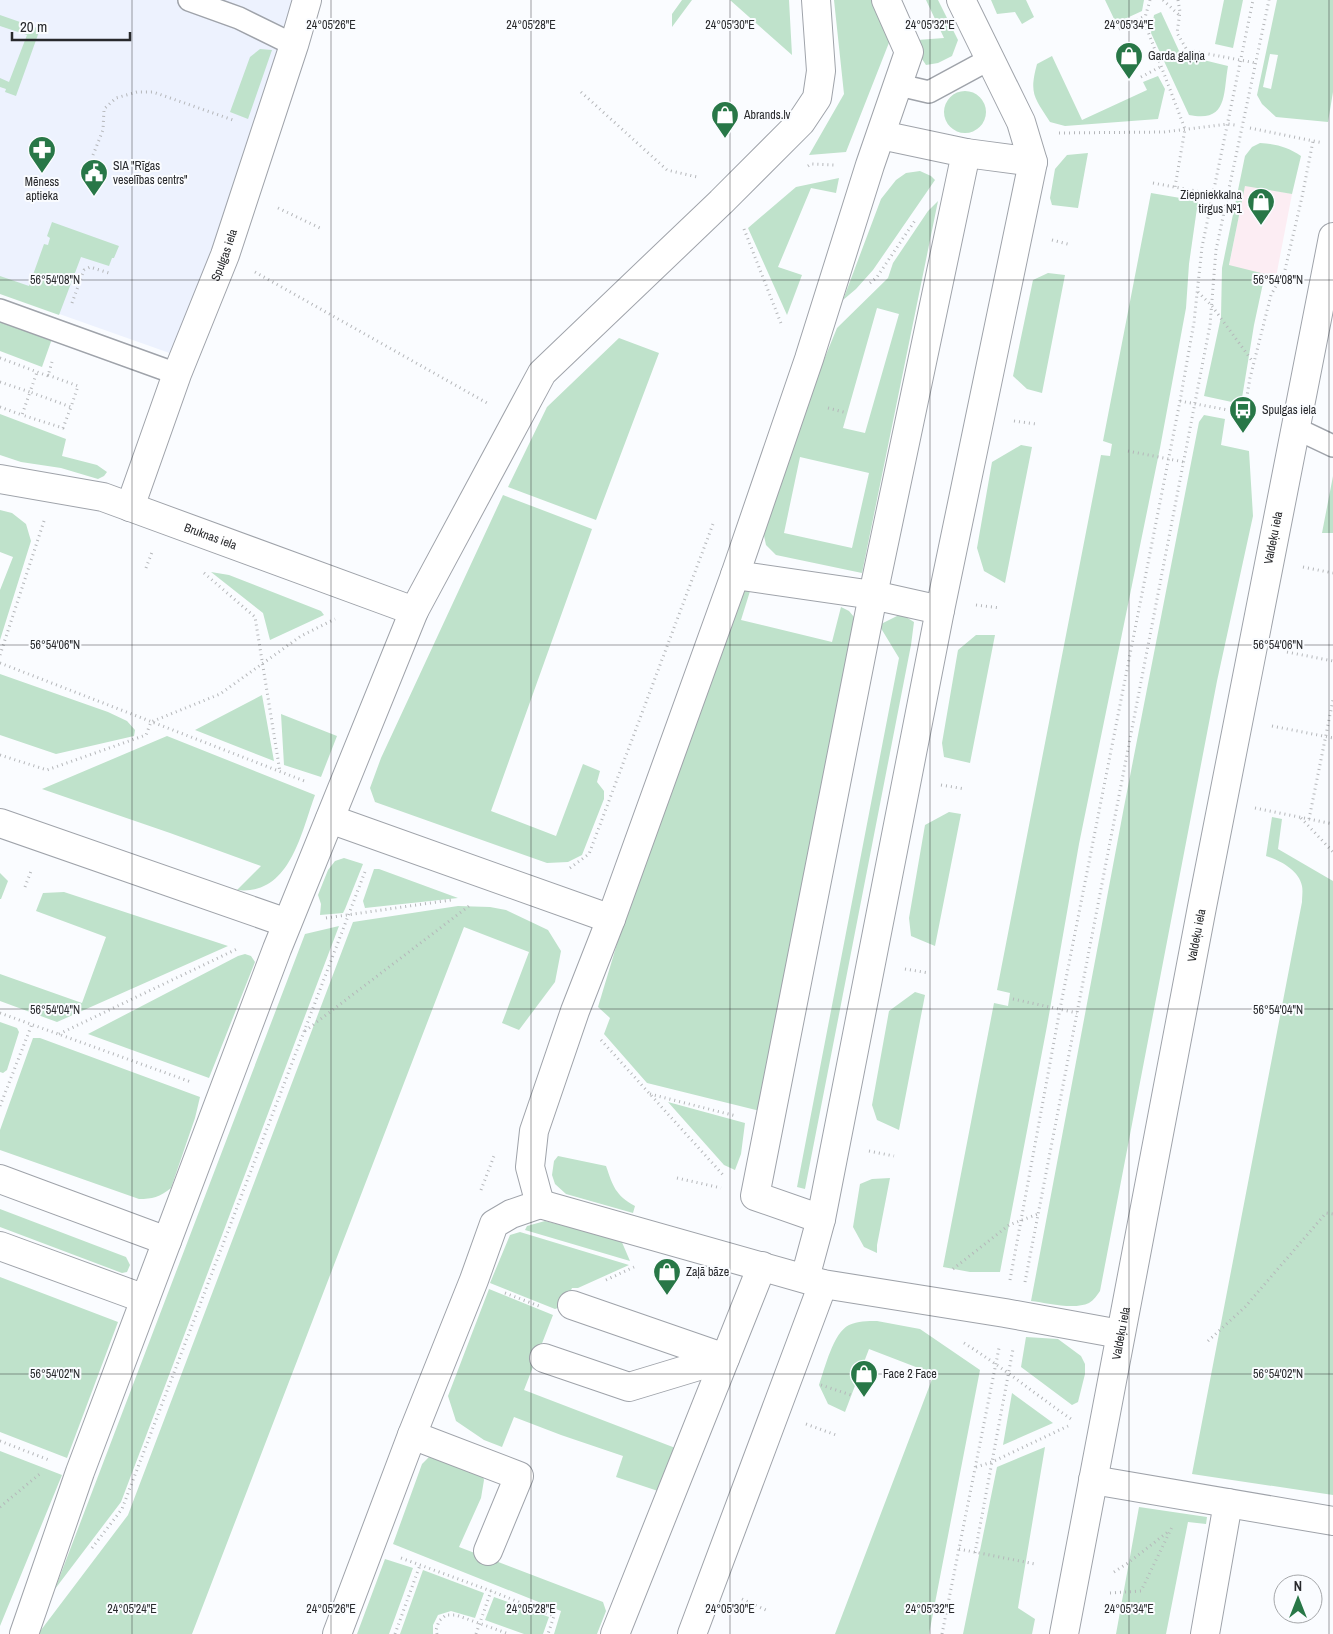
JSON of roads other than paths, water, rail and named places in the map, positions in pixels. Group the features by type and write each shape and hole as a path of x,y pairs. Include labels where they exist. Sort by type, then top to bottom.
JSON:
{"street":[{"name":"Spulgas iela","path":"130,507 177,374 225,255 294,45 306,0"},
{"path":"24,1634 80,1472 287,923 414,612 542,372 721,202 801,122 817,98 821,71 816,0"},
{"path":"540,1204 530,1167 534,1131 574,1011 611,919 736,575 809,359 870,165 909,52 886,0"},
{"path":"692,1634 814,1281 821,1219 940,610 1033,162 1021,122 961,0"},
{"path":"881,135 966,153 1033,162"},
{"path":"821,1219 747,1194 966,153"},
{"name":"Valdeķu iela","path":"1064,1634 1120,1334 1333,237"},
{"name":"Bruknas iela","path":"0,479 103,497 414,612"},
{"path":"736,575 873,595 940,610"},
{"path":"335,807 611,919"},
{"path":"0,823 287,923"},
{"path":"0,1179 167,1241"},
{"path":"337,1634 494,1224 511,1214 540,1204 814,1281 1120,1334"},
{"path":"0,1246 145,1299"},
{"path":"615,1634 762,1266"},
{"path":"572,1305 725,1358"},
{"path":"544,1358 629,1387 725,1358"},
{"path":"412,1434 519,1476 488,1551"},
{"path":"1093,1480 1333,1521"},
{"path":"1205,1634 1228,1504"}],"lane":[{"path":"189,0 240,18 294,45"},
{"path":"899,85 929,92 990,59"},
{"path":"0,310 177,374"},
{"path":"1295,428 1333,446"}],"place":[{"name":"Garda gaļiņa","path":"1129,80"},
{"name":"Abrands.lv","path":"725,139"},
{"name":"Mēness aptieka","path":"42,174"},
{"name":"SIA \"Rīgas veselības centrs\"","path":"94,197"},
{"name":"Ziepniekkalna tirgus №1","path":"1261,226"},
{"name":"Spulgas iela","path":"1243,434"},
{"name":"Zaļā bāze","path":"667,1296"},
{"name":"Face 2 Face","path":"864,1398"}]}
